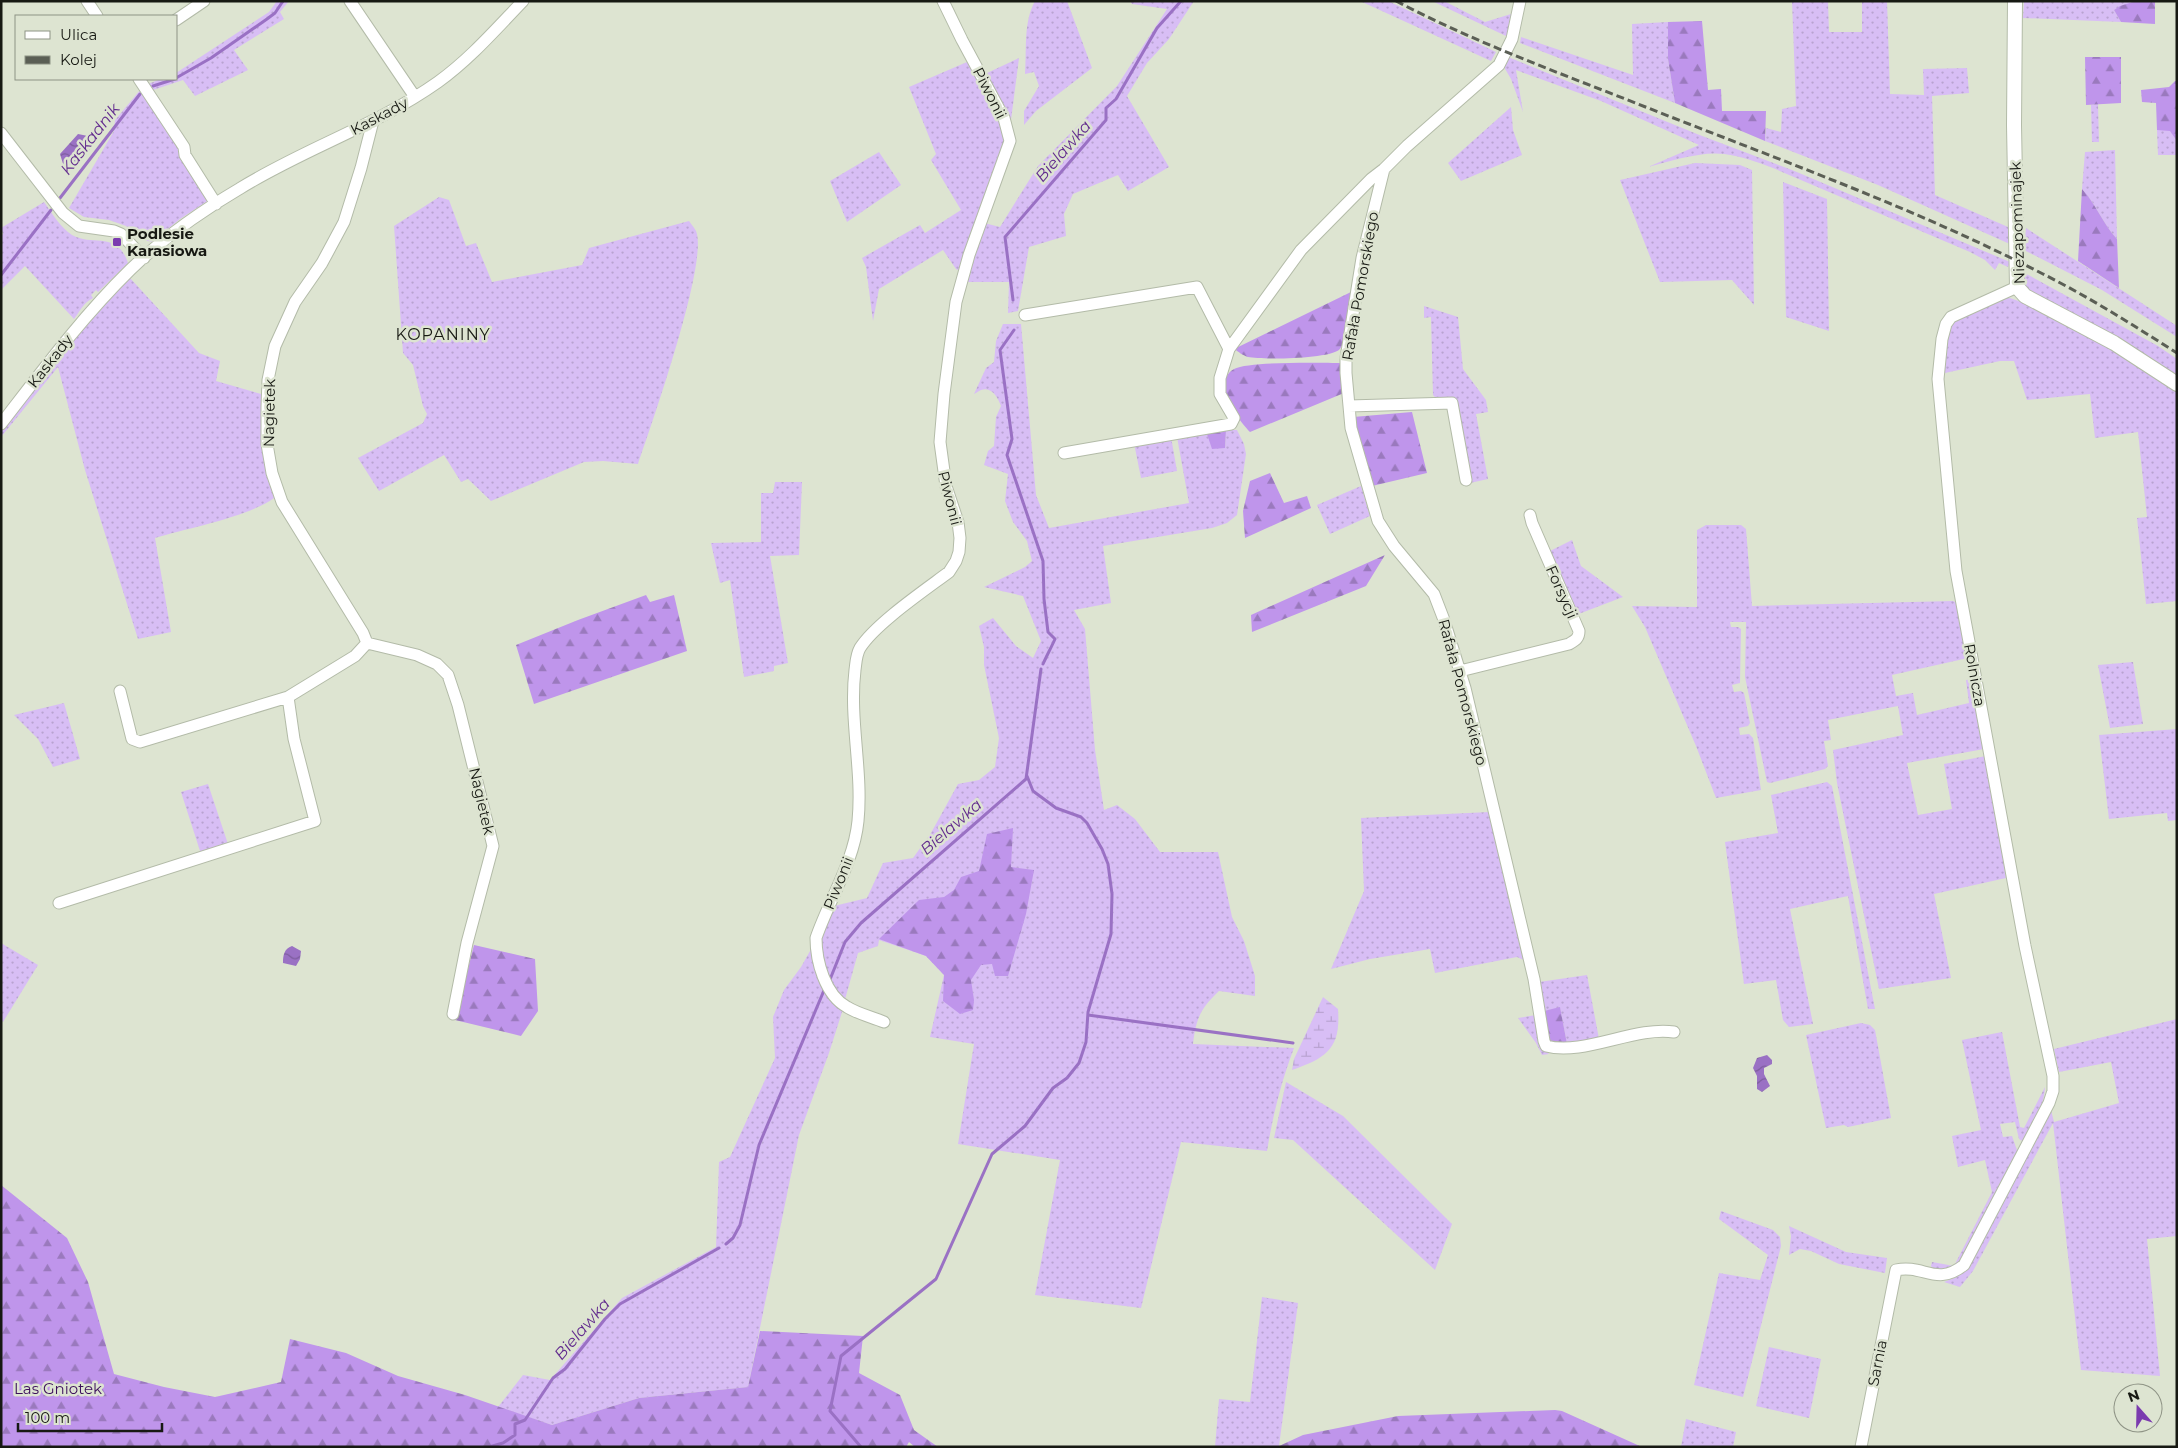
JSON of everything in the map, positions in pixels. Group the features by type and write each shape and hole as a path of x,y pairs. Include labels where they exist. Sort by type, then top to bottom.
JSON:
{"street":[{"path":"87,1 96,15"},
{"path":"178,19 204,1"},
{"path":"350,1 415,97"},
{"name":"Kaskady","path":"1,424 78,325 102,299 163,242 239,188 373,120 438,82 464,61 523,1"},
{"name":"Piwonii","path":"884,1022 846,1007 839,1001 826,983 820,969 816,952 816,938 851,852 858,823 859,792 853,695 857,654 875,631 948,572 956,562 960,552 958,522 946,486 940,442 944,394 960,284 1010,141 1004,118 962,40 944,1"},
{"name":"Rafała Pomorskiego","path":"1064,453 1231,424 1234,418 1220,394 1220,378 1229,349 1302,250 1371,179 1499,64 1512,39 1520,1"},
{"name":"Niezapominajek","path":"2015,1 2014,126 2017,287 2025,296 2114,343 2177,384"},
{"path":"140,80 184,147 185,155 216,204"},
{"name":"Nagietek","path":"373,120 361,168 344,222 322,263 296,302 275,346 268,380 267,444 272,473 282,502 364,633 368,643 417,655 437,664 448,675 458,705 493,846 467,943 453,1014"},
{"path":"1,133 63,213 73,222 88,228 114,231 121,234 144,258"},
{"name":"Rafała Pomorskiego","path":"1384,169 1362,258 1346,358 1351,428 1378,521 1394,546 1434,594 1444,620 1460,671 1534,979 1546,1046 1553,1048 1584,1046 1614,1039 1674,1032"},
{"path":"1025,315 1197,287 1229,349"},
{"name":"Rolnicza","path":"1894,1278 1896,1270 1904,1268 1941,1276 1954,1273 1964,1265 2053,1091 2053,1076 2023,936 1956,571 1938,379 1942,339 1946,324 1952,317 2017,287"},
{"path":"1349,406 1452,403 1466,480"},
{"name":"Forsycji","path":"1460,671 1569,644 1579,636 1579,630 1530,515"},
{"path":"120,691 132,739 140,742 288,697 355,656 368,643"},
{"path":"59,903 315,821 296,748 288,697"},
{"name":"Sarnia","path":"1861,1447 1894,1278"}],"green space":[{"path":"277,1 289,1 280,12 284,19 234,50 248,70 195,96 183,80 153,90 148,84 158,80 178,80 178,72 269,12"},
{"path":"1035,1 1067,1 1092,68 1036,111 1024,125 1024,111 1039,86 1034,72 1025,74 1027,27"},
{"path":"1130,1 1194,1 1169,39 1147,63 1127,96 1169,167 1128,191 1118,175 1073,194 1064,214 1066,236 1029,247 1018,311 1008,313 1009,282 964,282 984,223 1000,227 1038,166 1117,86 1167,9 1132,4"},
{"path":"1360,1 1388,1 1496,52 1491,61"},
{"path":"1432,1 1444,1 1485,22 1511,14 1509,33 1506,36"},
{"path":"1792,1 1828,1 1829,32 1862,32 1862,1 1887,1 1890,94 1924,95 1923,69 1967,68 1969,93 1932,96 1935,195 2008,227 2010,226 2012,245 1878,185 1765,141 1766,128 1781,132 1782,109 1796,106"},
{"path":"2024,1 2136,1 2114,10 2121,22 2023,18"},
{"path":"2136,1 2155,1 2155,24 2121,22 2114,10"},
{"path":"1702,21 1708,90 1721,89 1722,111 1766,111 1765,141 1675,103 1668,59 1668,22"},
{"path":"1668,22 1668,59 1675,103 1520,43 1521,37 1633,75 1632,24"},
{"path":"1508,57 1697,134 1792,170 2010,262 2008,267 1999,263 1995,270 1985,260 1970,252 1755,161 1715,153 1686,157 1648,167 1699,145 1601,101 1516,70 1523,112 1511,79 1504,67"},
{"path":"2085,57 2121,57 2121,103 2086,105"},
{"path":"1019,58 1011,120 985,74"},
{"path":"967,62 995,110 1005,141 960,271 956,269 943,250 879,289 873,321 866,267 862,258 920,225 925,233 961,210 931,160 936,154 909,87"},
{"path":"2177,81 2177,141 2170,131 2157,130 2156,103 2142,102 2141,90 2169,87"},
{"path":"141,89 181,149 209,200 180,219 152,242 137,238 126,226 109,220 84,217 69,208 114,131 115,120"},
{"path":"2098,104 2099,142 2092,142 2091,105"},
{"path":"1511,107 1513,130 1522,155 1461,181 1448,163"},
{"path":"2157,130 2170,130 2177,141 2177,155 2158,155"},
{"path":"2115,150 2117,239 2082,189 2085,152"},
{"path":"879,152 901,185 847,222 830,181"},
{"path":"1695,163 1740,165 1752,170 1754,305 1732,280 1660,282 1620,180"},
{"path":"1783,182 1827,199 1829,331 1786,317"},
{"path":"2082,189 2117,239 2119,288 2078,261"},
{"path":"439,197 449,200 466,246 476,243 492,282 582,265 589,248 689,221 696,231 698,248 694,275 677,344 638,464 603,461 584,462 491,501 468,479 461,482 444,455 379,491 358,458 423,423 427,414 423,406 413,365 403,353 394,226"},
{"path":"44,202 60,224 72,235 88,240 104,241 118,246 128,263 98,292 96,290 91,295 93,298 84,305 74,319 25,266 1,290 1,236 3,234 1,228"},
{"path":"2026,228 2177,326 2177,337 2102,290 2024,250"},
{"path":"2021,271 2158,346 2177,359 2177,378 2034,295 2022,283"},
{"path":"130,278 199,353 220,361 216,381 261,394 263,454 274,498 249,511 155,538 171,632 138,639 85,470 58,367 1,437 1,431 63,352"},
{"path":"1351,292 1343,343 1339,350 1309,357 1267,358 1248,357 1234,349"},
{"path":"2010,298 2027,304 2119,353 2177,392 2177,601 2146,604 2137,518 2147,517 2138,432 2095,438 2090,394 2027,400 2014,361 2000,361 1945,373 1946,340 1949,329 1954,322 2002,299"},
{"path":"1424,306 1458,317 1463,369 1486,400 1488,412 1476,414 1488,479 1470,483 1455,401 1436,398 1433,395 1431,317 1424,318"},
{"path":"1003,324 1021,324 1036,495 1049,528 1189,503 1177,437 1206,431 1225,448 1226,430 1237,430 1244,444 1246,454 1237,515 1227,523 1212,528 1103,546 1111,603 1074,610 1085,629 1095,750 1104,810 1117,805 1135,819 1160,852 1218,852 1232,917 1244,941 1255,976 1255,996 1219,991 1213,997 1200,1015 1193,1044 1294,1048 1278,1099 1267,1151 1181,1142 1141,1308 1035,1295 1060,1160 958,1144 974,1044 930,1037 944,975 926,956 879,940 878,946 858,953 844,1003 836,993 818,952 830,907 867,898 883,863 913,858 931,833 958,784 979,780 995,767 999,738 984,665 984,647 979,626 993,618 1016,646 1033,658 1041,641 1023,596 984,587 1025,567 1032,561 1027,541 1013,522 1005,501 1008,474 984,465 988,451 994,446 996,417 1001,406 991,391 985,389 974,394 986,368 994,362 996,341"},
{"path":"1286,363 1342,363 1344,393 1250,432 1233,410 1225,392 1227,375 1234,369 1242,366"},
{"path":"1412,412 1427,473 1372,486 1353,417"},
{"path":"1226,430 1225,448 1212,449 1206,431"},
{"path":"1171,437 1177,471 1141,478 1134,443"},
{"path":"1270,473 1284,503 1307,496 1311,508 1245,538 1243,511 1250,481"},
{"path":"775,482 802,482 799,555 770,556 788,663 774,666 774,671 744,677 730,580 720,583 711,543 761,542 761,493 773,493"},
{"path":"1361,486 1370,516 1330,534 1317,505"},
{"path":"1706,525 1741,525 1746,529 1752,606 1953,601 1957,603 1968,658 1892,675 1896,696 1913,693 1917,715 1969,703 1966,680 1973,679 1984,749 1907,763 1918,815 1952,809 1944,764 1986,756 2006,878 1934,894 1951,978 1879,989 1837,783 1833,750 1903,735 1898,706 1828,720 1831,740 1824,741 1828,766 1825,769 1770,783 1767,782 1745,677 1746,622 1730,622 1731,627 1741,629 1740,683 1732,685 1734,692 1741,691 1744,693 1750,723 1748,726 1739,728 1740,735 1749,734 1753,738 1761,790 1716,798 1645,627 1632,606 1697,607 1697,530"},
{"path":"1572,540 1581,566 1623,597 1576,615 1548,552"},
{"path":"1385,555 1366,586 1252,632 1251,615"},
{"path":"646,595 650,602 674,595 687,651 534,704 516,645"},
{"path":"2133,662 2143,724 2110,728 2098,665"},
{"path":"64,703 80,759 53,767 38,739 14,715"},
{"path":"2177,729 2177,820 2168,821 2167,813 2109,819 2099,735"},
{"path":"1827,782 1832,786 1875,1009 1868,1009 1848,896 1790,909 1813,1024 1789,1027 1783,1020 1776,980 1744,984 1725,842 1778,833 1771,795"},
{"path":"208,784 228,844 201,854 181,792"},
{"path":"1490,812 1526,961 1517,957 1435,973 1430,949 1370,959 1331,969 1364,891 1361,818"},
{"path":"1013,828 1011,867 1034,870 1026,914 1008,976 995,976 992,964 981,965 971,980 974,1000 973,1010 960,1014 943,1001 944,975 926,956 879,939 919,900 944,897 954,890 961,877 979,871 987,834"},
{"path":"1,943 38,965 3,1022 1,1019"},
{"path":"814,944 843,1009 799,1135 748,1387 639,1398 552,1425 498,1407 523,1375 550,1380 622,1298 716,1247 719,1162 730,1157 775,1058 773,1017 784,990 801,967"},
{"path":"474,945 535,959 538,1011 521,1036 455,1020"},
{"path":"1587,975 1599,1039 1567,1044 1560,1008 1544,1011 1539,982"},
{"path":"1323,997 1338,1009 1337,1033 1334,1042 1323,1056 1292,1070 1294,1059"},
{"path":"1560,1007 1567,1044 1552,1044 1548,1039 1544,1011"},
{"path":"1536,1015 1542,1047 1549,1054 1542,1055 1518,1018"},
{"path":"2177,1019 2177,1236 2147,1239 2160,1376 2081,1370 2053,1123 1973,1271 1960,1287 1944,1282 1957,1277 1969,1265 2051,1110 2054,1122 2119,1103 2111,1062 2059,1072 2054,1049"},
{"path":"1861,1023 1870,1025 1875,1030 1891,1118 1848,1127 1844,1125 1826,1128 1806,1035"},
{"path":"2002,1032 2020,1127 2024,1128 2045,1087 2043,1102 2024,1142 2019,1139 2015,1122 2000,1124 2003,1137 2012,1136 2018,1153 1958,1265 1950,1269 1934,1270 1931,1266 1932,1262 1954,1266 1992,1192 1985,1160 1958,1167 1952,1136 1981,1130 1962,1040"},
{"path":"1286,1082 1343,1116 1452,1224 1435,1270 1293,1140 1274,1138"},
{"name":"Las Gniotek","path":"1,1185 67,1238 88,1282 114,1374 164,1387 215,1397 281,1382 290,1339 346,1353 398,1376 465,1395 552,1425 639,1398 748,1387 760,1331 863,1336 859,1373 900,1395 914,1430 938,1447 915,1447 909,1442 906,1447 1,1447"},
{"path":"1721,1211 1773,1230 1780,1237 1781,1246 1743,1397 1694,1385 1719,1273 1760,1280 1768,1255 1719,1219"},
{"path":"1789,1226 1846,1252 1887,1258 1885,1273 1839,1264 1811,1251 1800,1249 1789,1255 1791,1236"},
{"path":"1262,1297 1298,1303 1279,1446 1215,1447 1219,1399 1250,1402"},
{"path":"1769,1347 1821,1359 1809,1418 1756,1406"},
{"path":"1562,1411 1642,1447 1277,1447 1303,1435 1398,1416"},
{"path":"1686,1419 1736,1432 1733,1447 1681,1447"}],"water":[{"path":"78,134 88,136 92,141 90,149 82,160 71,169 64,167 60,154"},
{"path":"292,946 301,951 300,959 296,966 283,963 284,953"},
{"path":"1767,1055 1772,1060 1772,1064 1764,1068 1764,1074 1770,1086 1762,1092 1757,1089 1757,1076 1753,1068 1757,1058"}],"waterway":[{"name":"Kaskadnik","path":"178,77 211,58 267,19 275,13 283,1"},
{"name":"Bielawka","path":"1013,300 1005,237 1106,120 1106,108 1116,99 1157,28 1181,1"},
{"name":"Kaskadnik","path":"153,86 172,80"},
{"name":"Kaskadnik","path":"60,198 140,94"},
{"name":"Kaskadnik","path":"1,275 51,210"},
{"name":"Bielawka","path":"1014,330 1000,350 1012,439 1007,455 1043,561 1044,599 1048,632 1055,639 1043,664"},
{"name":"Bielawka","path":"829,982 845,942 861,923 1026,779 1041,669"},
{"path":"861,1447 830,1411 841,1356 936,1279 992,1154 1025,1126 1053,1088 1067,1078 1079,1063 1086,1042 1088,1012 1111,934 1112,894 1108,864 1087,823 1081,817 1056,808 1033,791 1027,776"},
{"name":"Bielawka","path":"726,1244 733,1238 740,1225 759,1145 825,988"},
{"path":"1088,1015 1293,1043"},
{"name":"Bielawka","path":"489,1447 503,1443 515,1435 515,1424 525,1420 553,1378 565,1369 605,1319 620,1304 719,1248"}],"railway":[{"path":"1396,1 1455,30 1516,56 1843,184 1944,227 2060,283 2177,353"}],"place":[{"name":"Podlesie Karasiowa","path":"117,242"}],"district":[{"name":"KOPANINY","path":"443,334"}]}
